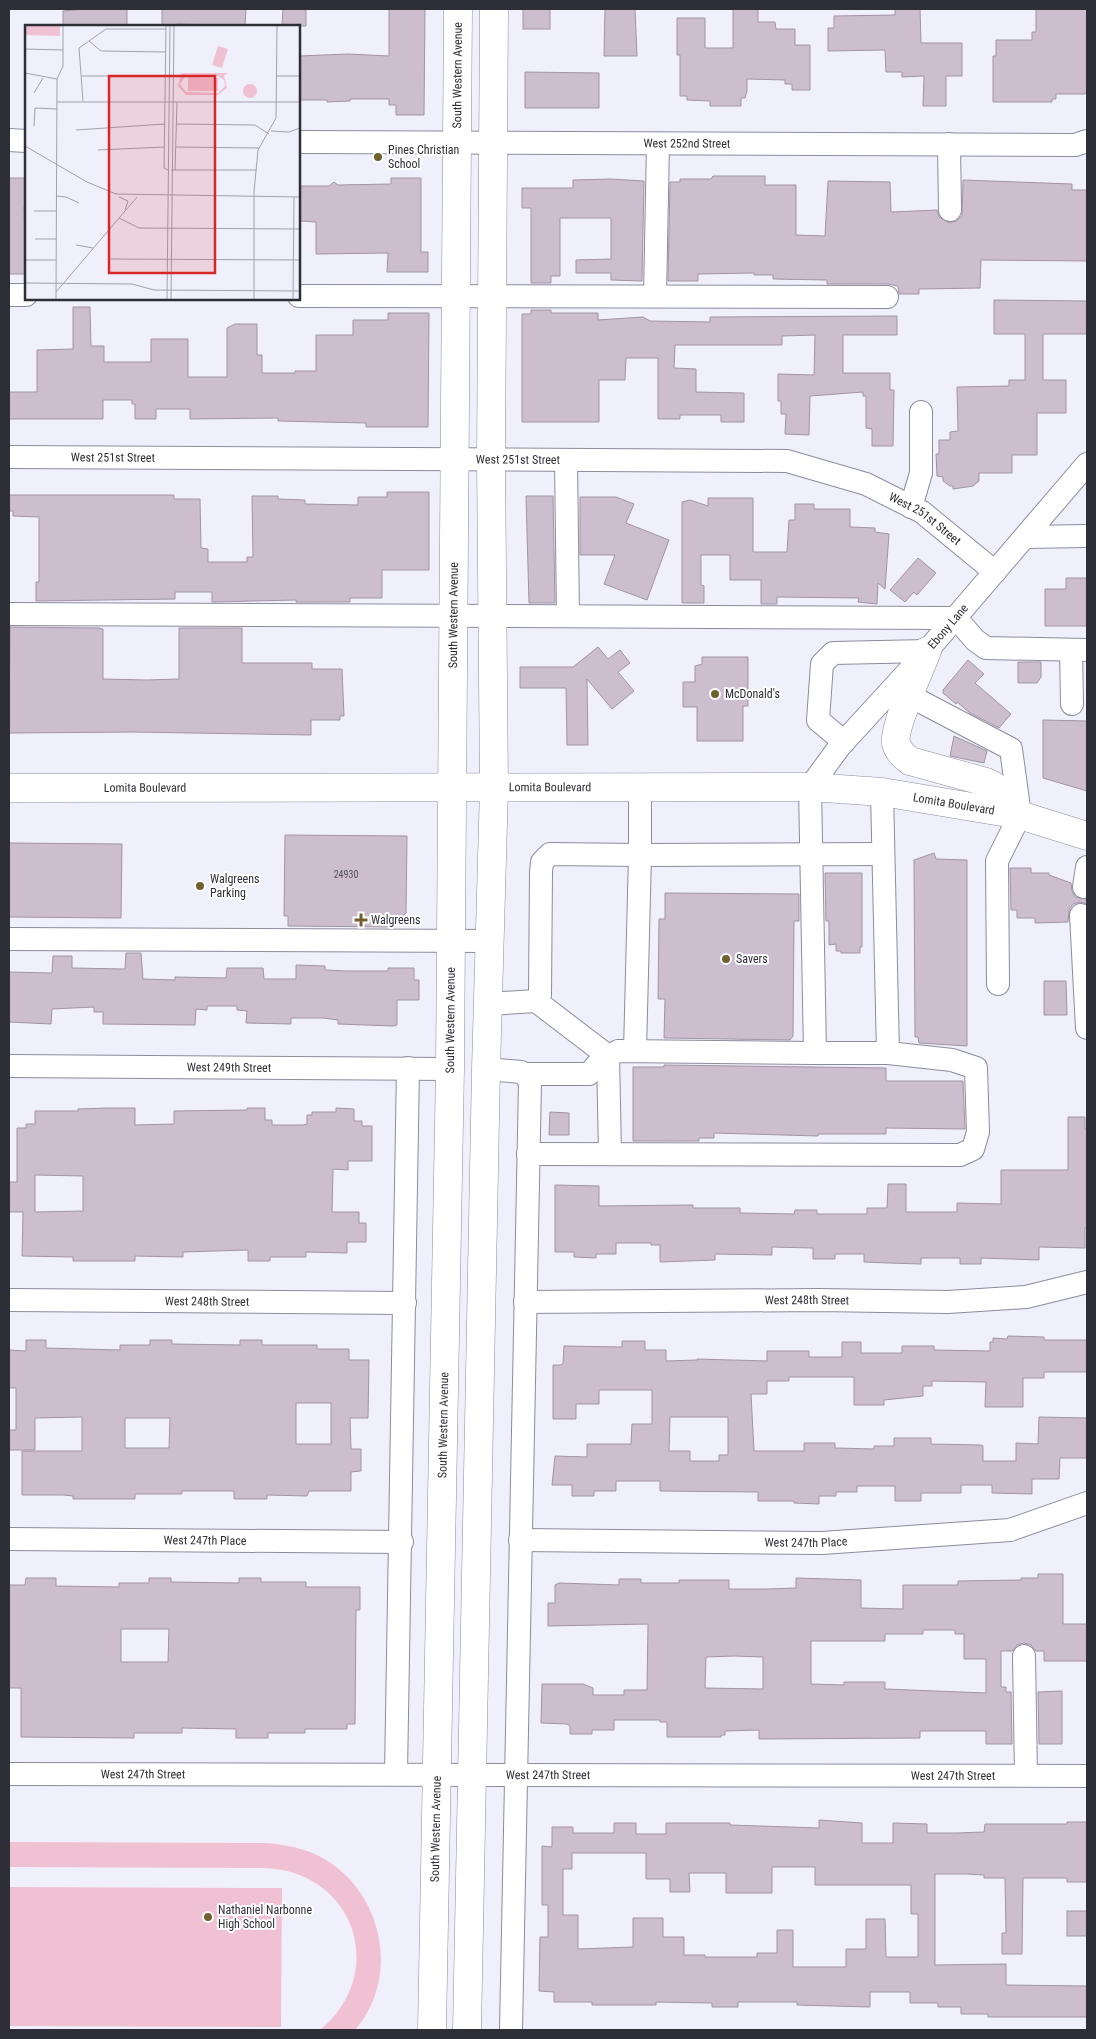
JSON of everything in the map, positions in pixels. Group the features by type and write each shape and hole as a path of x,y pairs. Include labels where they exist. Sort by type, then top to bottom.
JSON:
{"main road":[{"name":"South Western Avenue","path":"432,2030 450,1069 458,9"},
{"path":"467,2030 474,1774 486,1069 494,788 491,460 494,296 494,9"},
{"path":"927,651 896,737 897,747 902,755 920,764 986,782 994,786 1020,815"},
{"name":"Lomita Boulevard","path":"9,788 810,787 882,792 1020,815 1087,836"}],"street":[{"path":"9,140 25,140"},
{"name":"West 252nd Street","path":"300,142 494,144 1081,143"},
{"path":"655,296 658,144"},
{"path":"949,144 950,210"},
{"path":"9,295 25,295"},
{"path":"300,296 887,297"},
{"path":"911,507 921,473 921,412"},
{"name":"West 251st Street","path":"9,457 787,461 866,484 922,512 995,572"},
{"path":"566,460 568,616"},
{"name":"Ebony Lane","path":"810,787 844,742 956,618 1087,464"},
{"path":"1025,537 1087,536"},
{"path":"9,614 956,618 975,640 986,648 1079,650 1072,704"},
{"path":"844,742 818,720 822,664 833,653 927,651"},
{"path":"910,696 1011,749 1020,815 997,861 998,984"},
{"path":"635,1051 640,787"},
{"path":"810,787 815,1053"},
{"path":"882,792 888,1053"},
{"path":"536,1001 540,995 542,862 550,854 883,854"},
{"path":"1081,915 1087,1028"},
{"path":"9,938 489,941"},
{"path":"488,1004 536,1001 608,1056"},
{"path":"486,1069 515,1070 526,1074 589,1074 600,1061 618,1051 888,1053 952,1060 976,1068 978,1132 973,1150 960,1155 528,1154"},
{"path":"608,1056 610,1154"},
{"name":"West 249th Street","path":"9,1066 450,1069"},
{"path":"396,1774 402,1542 408,1068"},
{"path":"511,2030 530,1083 526,1074"},
{"name":"West 248th Street","path":"525,1302 809,1300 948,1302 1026,1297 1087,1282"},
{"name":"West 248th Street","path":"9,1300 404,1303"},
{"name":"West 247th Place","path":"520,1540 832,1543 1010,1530 1087,1503"},
{"name":"West 247th Place","path":"9,1539 402,1542"},
{"path":"1024,1656 1026,1776"},
{"name":"West 247th Street","path":"9,1774 1087,1776"}],"shaded area":[{"path":"9,1842 267,1843 294,1847 319,1856 341,1870 358,1889 370,1911 378,1935 381,1960 378,1985 370,2008 355,2030 320,2030 341,2007 353,1981 357,1955 352,1930 341,1907 322,1888 298,1874 267,1868 9,1867"},
{"path":"9,1887 282,1888 281,2027 9,2026"}],"building":[{"path":"127,9 127,25 63,25 63,11"},
{"path":"162,9 246,9 245,25 162,25"},
{"path":"283,9 306,9 306,26 282,25"},
{"path":"389,9 425,9 424,115 396,115 396,105 389,105 389,99 350,99 350,101 327,102 327,100 300,100 300,56 348,54 389,56"},
{"path":"523,9 550,9 550,29 523,29"},
{"path":"605,9 635,9 637,56 604,56"},
{"path":"733,9 758,9 758,22 775,22 776,29 795,29 795,45 810,45 810,90 792,90 792,84 785,84 785,80 747,79 747,91 745,98 741,98 741,106 710,106 710,101 687,100 687,96 680,96 680,55 677,55 677,18 705,18 705,48 733,48"},
{"path":"895,9 920,9 921,43 962,43 962,76 946,76 946,106 923,106 924,76 902,77 902,72 886,72 885,50 828,51 828,28 834,28 834,16 895,15"},
{"path":"1036,9 1087,9 1087,91 1085,94 1056,94 1056,99 1052,99 1052,102 993,102 993,56 996,56 996,40 1032,40 1032,32 1036,32"},
{"path":"525,72 599,73 599,108 525,108"},
{"path":"713,176 765,176 765,185 796,185 796,235 825,236 828,181 890,182 891,212 937,210 939,217 950,223 962,216 963,180 1072,184 1072,190 1087,190 1087,261 981,260 980,288 919,289 919,294 899,294 898,286 888,284 827,284 827,280 773,279 773,275 754,275 754,273 698,274 698,281 668,281 670,182 680,182 680,179 711,179"},
{"path":"9,178 25,178 25,274 9,274"},
{"path":"391,178 421,178 421,252 428,252 428,272 387,272 388,253 316,254 316,222 300,221 300,186 329,186 334,182 338,185 391,184"},
{"path":"611,179 644,181 642,281 611,280 611,273 576,273 576,260 611,259 611,218 560,218 560,276 551,276 551,283 531,283 531,208 522,208 522,188 573,188 573,180"},
{"path":"994,300 1087,301 1087,334 1043,334 1043,380 1066,380 1066,413 1037,413 1037,455 1012,455 1012,473 979,473 979,481 973,486 953,489 953,486 943,481 943,477 937,476 936,454 939,454 939,440 950,440 950,432 958,431 957,387 1009,386 1009,380 1025,380 1025,334 994,334"},
{"path":"73,307 90,307 91,346 104,346 104,362 151,362 151,339 188,339 188,377 227,377 227,328 235,324 257,324 257,355 262,355 262,373 295,373 295,371 316,371 316,335 353,335 353,320 388,320 388,313 429,313 428,427 366,427 366,423 278,421 278,418 190,419 190,409 156,409 156,419 135,419 135,404 132,404 132,400 103,400 103,419 9,419 9,392 37,392 37,350 73,349"},
{"path":"531,310 551,310 551,313 598,313 598,320 643,317 650,321 710,322 710,317 897,316 897,335 843,335 843,373 890,373 890,390 894,390 893,446 872,446 872,429 866,428 866,396 863,396 863,392 810,396 809,435 785,434 786,414 781,414 781,401 778,401 778,374 814,375 815,335 782,336 782,345 675,345 674,368 696,369 696,392 744,393 744,422 721,422 721,415 680,415 680,419 658,419 658,358 626,358 625,380 599,380 599,422 522,422 522,314 531,314"},
{"path":"387,492 429,492 429,570 382,570 382,598 350,598 350,602 296,602 296,600 212,602 212,592 175,592 175,599 36,601 36,582 39,582 39,517 13,516 13,511 9,511 9,495 174,495 174,499 200,499 201,548 208,549 208,562 247,562 247,557 253,557 252,496 278,496 278,499 305,500 305,504 358,505 358,497 387,497"},
{"path":"526,496 553,496 555,603 529,603"},
{"path":"580,497 616,497 634,504 626,523 669,540 647,600 604,584 615,555 580,555"},
{"path":"708,498 753,498 753,552 787,552 789,520 795,520 795,504 814,504 814,509 850,509 850,527 875,528 875,532 889,534 885,589 878,583 877,604 858,602 859,598 777,597 777,604 761,604 761,580 730,580 730,555 701,555 701,585 704,586 704,603 682,603 682,502 690,500 708,506"},
{"path":"918,558 936,573 917,595 914,592 905,602 890,590"},
{"path":"1066,578 1087,578 1087,626 1045,626 1045,589 1066,589"},
{"path":"10,627 103,629 103,679 147,680 179,679 179,628 242,628 242,663 312,663 312,669 342,669 344,716 340,716 340,720 311,720 311,735 134,732 9,733"},
{"path":"598,647 608,659 620,650 630,663 618,672 634,691 612,709 587,679 588,745 567,745 566,688 520,688 520,667 573,667"},
{"name":"McDonald's","path":"702,657 748,657 748,706 743,706 743,741 697,741 697,707 683,707 683,682 695,682 695,666 702,664"},
{"path":"968,660 984,674 975,683 1011,714 999,728 970,713 943,693 943,690"},
{"path":"1018,662 1041,662 1041,677 1037,683 1018,683"},
{"path":"1043,720 1087,721 1087,791 1043,778"},
{"path":"954,736 987,751 984,763 950,756"},
{"name":"Walgreens","path":"285,835 407,836 406,913 392,927 288,926 288,916 284,916"},
{"path":"9,843 122,844 121,918 9,917"},
{"path":"934,853 936,859 967,860 967,1046 919,1043 918,1037 915,1037 914,860"},
{"path":"1010,868 1031,868 1031,873 1049,873 1049,875 1071,883 1075,897 1087,899 1087,904 1080,902 1073,904 1069,910 1068,922 1035,923 1035,918 1017,918 1017,910 1011,910"},
{"path":"825,873 862,873 862,947 860,947 860,953 841,953 841,951 836,951 836,944 829,945 829,921 826,921"},
{"name":"Savers","path":"665,893 799,894 799,921 794,921 793,1036 790,1040 664,1038 665,999 658,999 659,919 665,919"},
{"path":"126,953 141,953 143,979 175,980 175,977 226,978 227,968 263,968 264,979 296,979 296,965 325,966 325,970 347,971 388,971 388,968 414,968 414,980 419,980 419,1000 397,1000 397,1025 393,1026 338,1024 338,1020 323,1018 291,1018 291,1024 246,1023 247,1011 237,1010 237,1006 207,1006 207,1010 196,1009 195,1025 103,1024 103,1012 94,1012 94,1007 52,1009 51,1024 9,1022 9,972 52,973 53,956 72,956 72,968 125,969"},
{"path":"1044,981 1066,981 1067,1015 1044,1015"},
{"path":"664,1065 886,1068 886,1081 963,1081 965,1129 886,1128 886,1134 818,1134 818,1136 714,1133 714,1138 699,1138 699,1141 633,1141 633,1067 664,1067"},
{"path":"135,1108 135,1125 174,1124 174,1111 265,1108 265,1120 272,1120 272,1125 303,1125 307,1124 307,1115 312,1115 312,1112 336,1112 336,1108 354,1109 354,1121 362,1121 362,1126 372,1126 372,1161 348,1161 348,1170 333,1169 332,1212 359,1212 359,1223 366,1223 366,1242 347,1242 347,1253 306,1252 306,1257 270,1257 270,1261 248,1261 248,1250 183,1252 183,1257 135,1256 135,1261 73,1261 73,1257 22,1256 23,1212 9,1212 9,1182 17,1182 17,1128 26,1128 26,1124 35,1124 35,1111 78,1111 78,1109","holes":["35,1175 83,1176 83,1211 35,1212"]},
{"path":"550,1112 569,1113 569,1135 549,1135"},
{"path":"1068,1117 1085,1117 1085,1129 1087,1129 1087,1228 1085,1228 1085,1248 1039,1247 1039,1260 981,1258 981,1264 960,1264 960,1258 921,1258 921,1264 864,1262 864,1254 835,1254 835,1259 813,1259 813,1248 772,1247 772,1255 715,1254 715,1260 660,1262 660,1245 651,1245 651,1243 616,1243 616,1254 596,1254 596,1258 574,1257 574,1252 555,1252 555,1185 599,1186 599,1206 693,1205 693,1208 740,1208 740,1213 794,1214 795,1210 817,1210 817,1214 867,1214 867,1208 887,1208 888,1184 906,1184 906,1212 957,1212 957,1203 1001,1204 1001,1170 1068,1170"},
{"path":"1008,1336 1044,1337 1044,1340 1087,1340 1087,1372 1044,1372 1044,1378 1023,1378 1023,1407 985,1407 986,1382 932,1381 932,1386 923,1386 923,1396 884,1400 884,1405 854,1405 854,1377 789,1377 789,1381 767,1381 767,1394 751,1394 754,1451 804,1451 804,1443 835,1443 835,1448 874,1449 874,1446 894,1446 894,1438 931,1438 931,1444 981,1445 983,1446 983,1461 1016,1461 1016,1443 1038,1444 1039,1417 1087,1418 1087,1458 1060,1458 1059,1479 1032,1479 1032,1494 992,1493 992,1485 961,1485 961,1493 921,1493 921,1501 895,1501 895,1486 857,1486 857,1492 836,1492 836,1496 819,1496 819,1504 794,1503 794,1501 758,1501 758,1492 660,1491 660,1481 616,1481 616,1491 594,1491 594,1496 572,1496 572,1485 552,1485 555,1456 587,1457 587,1444 631,1444 632,1424 652,1424 652,1390 599,1390 599,1404 576,1404 576,1419 553,1419 553,1365 561,1365 563,1363 564,1346 622,1347 622,1341 645,1341 645,1350 666,1350 666,1361 697,1359 767,1361 767,1351 809,1351 809,1357 842,1357 842,1342 861,1342 861,1353 902,1353 902,1346 934,1346 934,1350 990,1351 990,1342 993,1342 993,1338 1007,1339","holes":["670,1417 728,1417 728,1455 719,1455 719,1461 690,1461 690,1451 669,1451"]},
{"path":"26,1340 46,1340 46,1348 120,1350 120,1345 150,1345 150,1340 172,1340 172,1344 240,1345 240,1340 262,1340 262,1345 317,1345 317,1349 349,1349 349,1360 369,1360 368,1418 350,1418 351,1449 361,1449 361,1471 351,1472 351,1491 309,1491 307,1496 267,1495 267,1499 234,1499 234,1491 182,1491 182,1494 135,1494 135,1499 73,1499 73,1496 63,1495 22,1495 22,1451 82,1451 82,1417 35,1418 35,1450 9,1450 9,1430 16,1430 16,1388 9,1388 9,1350 26,1351","holes":["296,1403 331,1403 331,1444 296,1444","125,1418 170,1418 169,1448 125,1448"]},
{"path":"1038,1574 1063,1574 1063,1624 1087,1624 1087,1661 1044,1661 1044,1651 1036,1651 1031,1645 1024,1643 1017,1645 1012,1651 1001,1651 1001,1687 1006,1687 1006,1692 1011,1692 1012,1744 986,1744 986,1731 920,1731 920,1738 759,1739 759,1730 725,1731 725,1735 721,1735 721,1737 667,1737 667,1722 660,1722 660,1720 614,1720 614,1730 592,1730 592,1734 570,1734 570,1726 567,1724 541,1723 542,1684 583,1684 593,1688 593,1695 624,1695 624,1690 647,1690 648,1624 548,1626 548,1603 555,1603 555,1585 559,1583 619,1585 619,1579 641,1579 641,1583 679,1583 679,1580 729,1580 729,1589 767,1589 796,1588 796,1578 861,1580 861,1608 903,1609 903,1585 958,1585 958,1581 1038,1578","holes":["923,1630 955,1630 955,1634 964,1634 964,1659 986,1659 986,1693 885,1689 885,1682 844,1682 844,1685 811,1684 811,1641 885,1641 885,1634 923,1634","706,1657 763,1657 763,1689 705,1688"]},
{"path":"26,1578 56,1578 56,1586 119,1587 119,1583 149,1583 149,1578 171,1578 171,1582 239,1583 239,1578 261,1578 261,1582 306,1582 306,1587 360,1587 360,1610 356,1610 355,1724 347,1724 347,1729 305,1729 305,1733 268,1733 268,1738 236,1738 236,1729 182,1728 182,1733 134,1733 134,1738 21,1737 21,1688 9,1688 9,1585 25,1585","holes":["121,1629 169,1629 168,1662 121,1662"]},
{"path":"1062,1691 1062,1744 1039,1744 1038,1692"},
{"path":"819,1820 862,1823 862,1843 893,1843 893,1823 927,1824 927,1833 957,1833 984,1832 985,1824 1067,1824 1067,1822 1087,1822 1087,1882 1067,1882 1067,1878 1023,1878 1022,1954 1002,1954 1002,1933 1006,1933 1005,1878 984,1878 984,1875 935,1874 935,1965 1006,1964 1006,1985 1087,1986 1087,2017 988,2017 988,2014 961,2014 961,2007 938,2007 938,2003 910,2003 910,1992 870,1992 870,2007 797,2005 797,2002 738,2002 738,2007 712,2007 712,2003 656,2002 656,2005 592,2005 592,2002 554,2002 554,1992 539,1991 540,1937 548,1937 548,1905 542,1905 542,1846 552,1847 552,1827 573,1827 573,1833 614,1833 614,1823 636,1823 636,1834 666,1834 666,1823 730,1823 730,1825 819,1828","holes":["572,1853 646,1853 646,1879 670,1879 670,1892 690,1892 689,1873 726,1873 726,1893 772,1893 772,1867 815,1867 815,1885 911,1885 911,1914 918,1914 918,1957 886,1957 885,1919 866,1919 866,1949 846,1949 846,1967 793,1967 793,1930 777,1930 777,1953 757,1953 757,1957 684,1955 684,1937 663,1937 663,1918 633,1918 633,1947 578,1949 578,1915 563,1915 563,1869 572,1869"]},
{"path":"1067,1911 1087,1911 1087,1936 1067,1936"}],"place":[{"name":"Pines Christian School","path":"378,157"},
{"name":"McDonald's","path":"715,694"},
{"name":"Walgreens Parking","path":"200,886"},
{"name":"Walgreens","path":"361,920"},
{"name":"Savers","path":"726,959"},
{"name":"Nathaniel Narbonne High School","path":"208,1917"}]}
